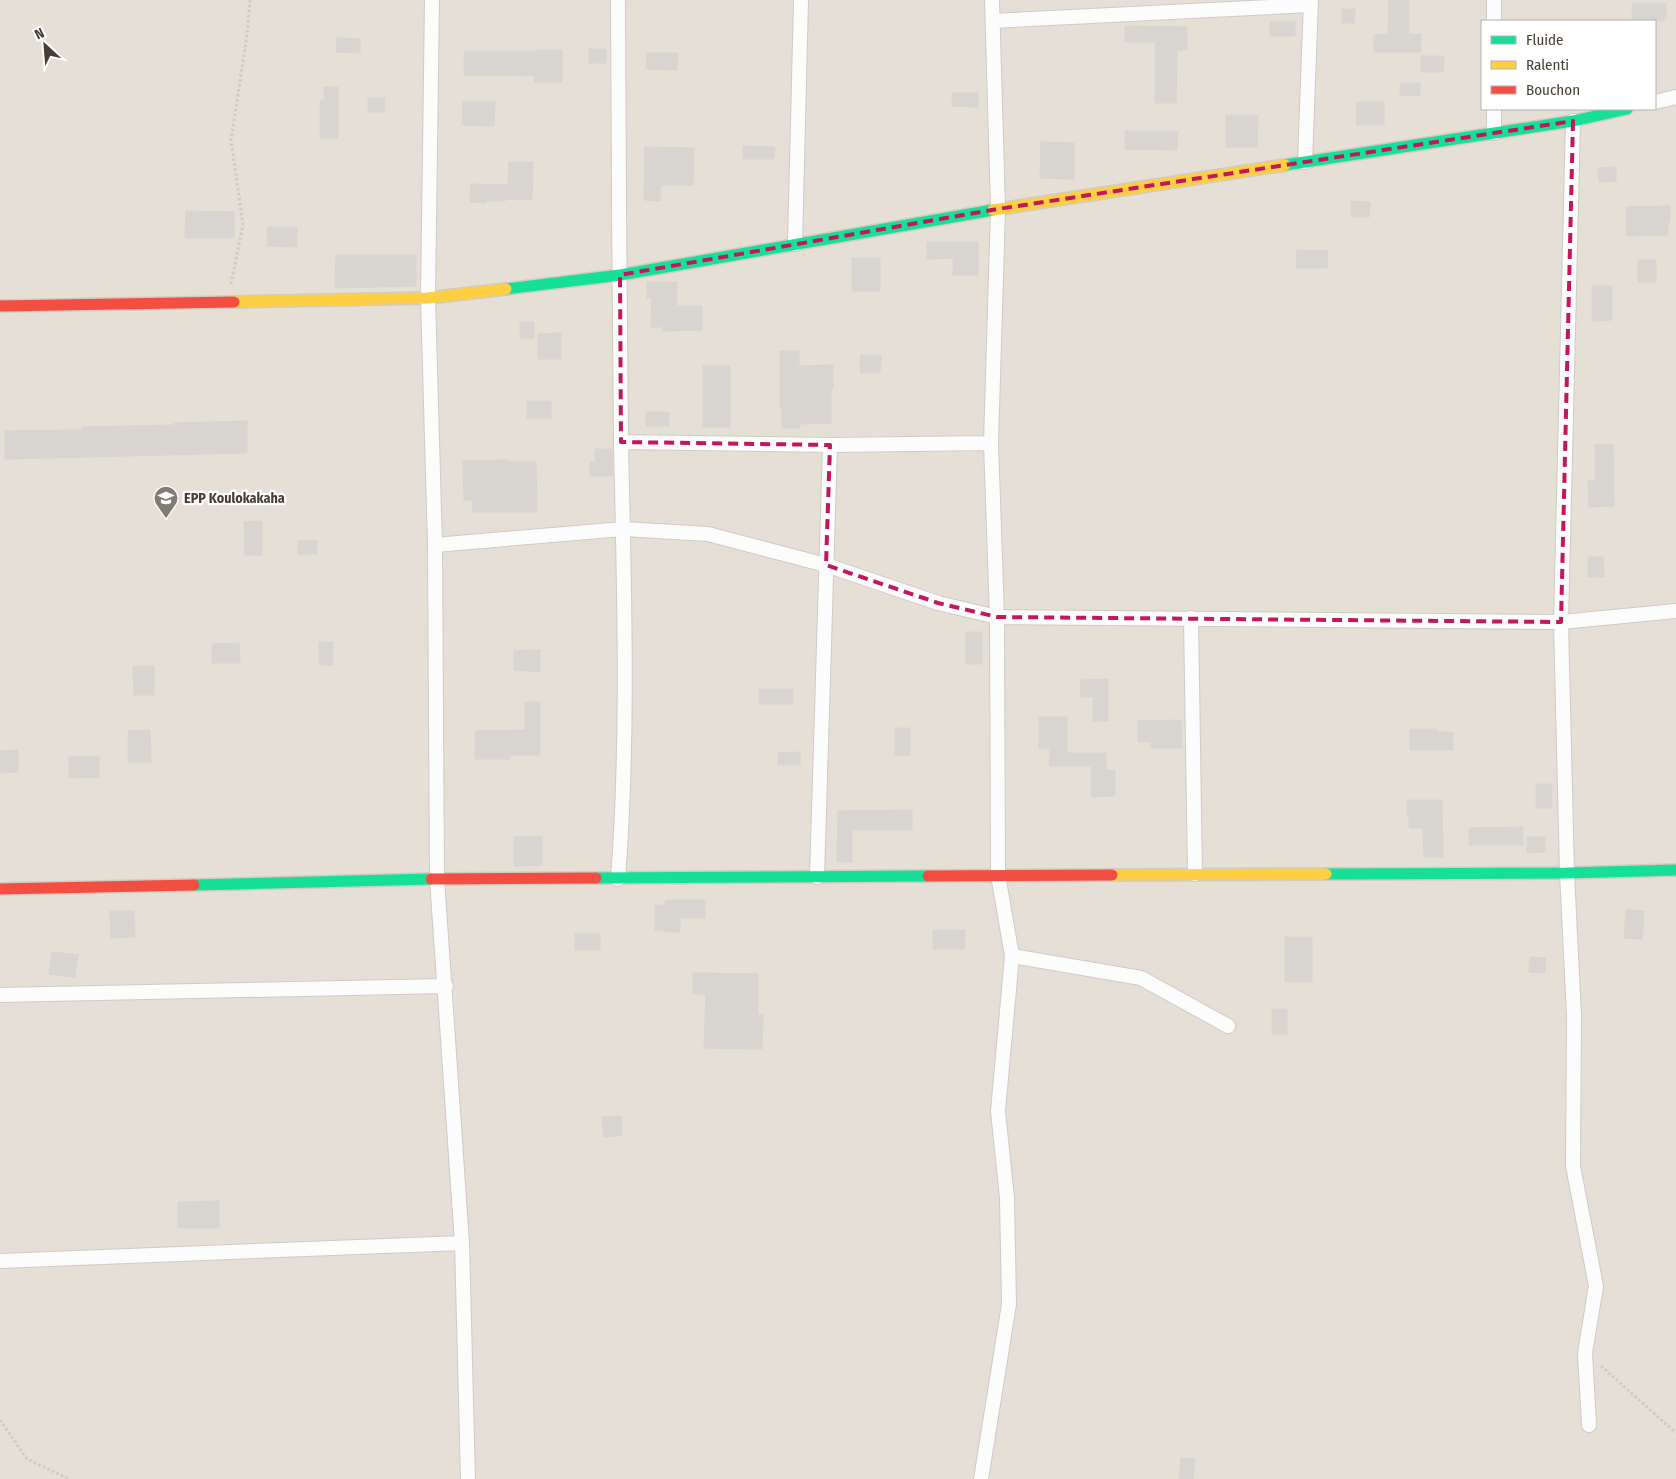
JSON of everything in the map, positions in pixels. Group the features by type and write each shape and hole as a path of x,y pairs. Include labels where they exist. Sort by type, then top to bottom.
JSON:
{"street":[{"path":"432,0 428,298 435,545 438,879 462,1243 468,1479"},
{"path":"618,0 625,621 623,817 618,879"},
{"path":"795,244 801,0"},
{"path":"981,1479 1009,1304 1008,1198 998,1111 1012,956 998,875 998,617 991,443 998,209 992,0"},
{"path":"1494,0 1494,20"},
{"path":"992,21 1310,3 1305,162"},
{"path":"1656,102 1676,98"},
{"path":"1494,110 1494,133"},
{"path":"0,306 428,298 620,275 998,209 1573,121 1622,110"},
{"path":"1573,121 1560,622 1567,873 1574,1016 1573,1166 1596,1286 1585,1353 1589,1425"},
{"path":"622,442 830,445 991,443"},
{"path":"816,877 830,445"},
{"path":"435,545 623,529 708,534 826,565 938,603 998,617 1560,622 1676,611"},
{"path":"1191,618 1195,874"},
{"path":"0,889 438,879 1567,873 1676,870"},
{"path":"1012,956 1141,978 1228,1026"},
{"path":"0,995 446,986"},
{"path":"0,1261 462,1243"}],"path":[{"path":"228,302 242,225 231,140 247,35 250,0"},
{"path":"1585,1353 1676,1433"},
{"path":"0,1420 27,1459 68,1479"},
{"path":"58,1474 60,1479"}],"highlighted area":[{"path":"1573,121 1561,622 997,617 938,603 826,565 830,445 621,442 620,275 998,209"}],"shaded area":[{"path":"0,0 1676,0 1676,1479 0,1479"}],"building":[{"path":"1389,0 1409,1 1409,34 1421,34 1421,52 1374,52 1374,35 1388,34"},
{"path":"1632,3 1666,3 1666,17 1664,17 1664,21 1632,20"},
{"path":"1342,9 1355,9 1354,23 1342,23"},
{"path":"1270,22 1295,22 1295,36 1270,36"},
{"path":"1125,26 1187,27 1187,50 1177,50 1176,103 1155,103 1155,42 1125,42"},
{"path":"337,38 360,39 360,53 336,52"},
{"path":"589,49 606,49 606,63 589,63"},
{"path":"562,50 562,82 534,82 534,76 464,75 464,51"},
{"path":"647,53 678,53 677,70 646,69"},
{"path":"1421,56 1444,56 1443,72 1421,72"},
{"path":"1400,83 1420,83 1420,96 1400,95"},
{"path":"324,87 338,87 338,138 320,138 320,100 324,100"},
{"path":"952,93 978,93 978,107 952,106"},
{"path":"368,98 385,98 384,112 368,112"},
{"path":"463,102 495,102 494,126 462,125"},
{"path":"1357,102 1384,102 1384,125 1356,125"},
{"path":"1226,115 1258,115 1257,147 1226,147"},
{"path":"1125,131 1178,131 1177,150 1125,149"},
{"path":"1041,142 1074,143 1074,179 1040,178"},
{"path":"743,146 775,147 774,159 743,159"},
{"path":"645,147 694,148 693,185 661,185 660,201 644,200"},
{"path":"509,162 533,162 532,200 505,199 505,201 486,201 486,203 470,202 471,184 508,185"},
{"path":"1616,167 1616,181 1599,182 1598,168"},
{"path":"1351,201 1370,202 1369,217 1351,217"},
{"path":"1670,206 1668,235 1627,236 1626,207"},
{"path":"186,211 234,212 234,238 185,238"},
{"path":"267,227 297,227 297,247 267,246"},
{"path":"927,242 978,242 978,275 953,275 953,258 927,259"},
{"path":"1297,250 1328,251 1327,268 1296,268"},
{"path":"336,255 416,255 416,286 335,288"},
{"path":"852,258 880,258 880,291 852,291"},
{"path":"1638,260 1656,260 1656,282 1638,282"},
{"path":"647,282 677,282 677,306 702,306 702,330 663,331 663,327 651,327 652,298 647,298"},
{"path":"1592,286 1612,286 1612,320 1592,321"},
{"path":"520,322 534,322 534,338 520,338"},
{"path":"561,333 561,359 538,359 538,334"},
{"path":"780,351 799,351 799,366 833,365 831,423 800,424 800,428 782,428"},
{"path":"860,355 881,355 880,373 860,373"},
{"path":"703,366 730,366 730,427 703,427"},
{"path":"527,401 551,401 551,418 527,418"},
{"path":"646,412 669,412 669,426 646,426"},
{"path":"247,421 247,453 5,459 5,431 82,430 82,427"},
{"path":"1613,444 1614,506 1589,507 1588,481 1595,481 1595,445"},
{"path":"595,449 612,449 613,476 590,476 590,462 595,462"},
{"path":"508,460 508,462 536,462 537,512 472,512 473,500 464,500 463,461"},
{"path":"262,521 262,555 245,555 244,522"},
{"path":"317,540 317,554 298,554 298,541"},
{"path":"1588,557 1603,557 1604,577 1588,577"},
{"path":"966,632 982,632 982,664 966,664"},
{"path":"319,642 333,642 333,665 319,665"},
{"path":"239,643 240,663 212,663 212,644"},
{"path":"540,650 540,672 514,670 514,651"},
{"path":"133,666 154,666 154,695 134,695"},
{"path":"1108,679 1108,721 1093,721 1093,697 1080,697 1081,680"},
{"path":"759,689 793,689 793,704 759,704"},
{"path":"525,702 540,702 540,755 510,755 510,759 475,759 475,731 525,730"},
{"path":"1039,717 1067,717 1067,753 1106,753 1106,770 1115,770 1115,796 1091,797 1091,766 1049,766 1050,749 1039,749"},
{"path":"1181,720 1182,748 1151,748 1151,742 1138,742 1138,721"},
{"path":"895,728 910,728 910,755 895,756"},
{"path":"1410,729 1437,729 1437,732 1453,732 1453,750 1410,750"},
{"path":"150,730 151,762 128,762 128,731"},
{"path":"18,750 18,772 0,773 0,751"},
{"path":"800,752 800,765 778,765 778,753"},
{"path":"99,756 99,777 69,778 69,757"},
{"path":"1536,784 1552,784 1552,808 1536,808"},
{"path":"1407,800 1442,800 1443,857 1424,857 1423,828 1409,828"},
{"path":"912,810 912,830 852,830 852,862 837,862 838,811"},
{"path":"1523,827 1523,845 1469,845 1469,828"},
{"path":"542,836 542,865 514,866 514,837"},
{"path":"1527,837 1545,837 1545,852 1527,853"},
{"path":"665,900 705,900 705,918 680,918 680,932 655,930 655,905 665,905"},
{"path":"1626,910 1644,911 1642,939 1624,938"},
{"path":"110,911 134,911 135,937 111,938"},
{"path":"933,930 965,930 965,949 933,949"},
{"path":"575,934 600,934 600,950 575,950"},
{"path":"1285,937 1312,937 1312,982 1285,982"},
{"path":"52,952 78,955 75,977 49,974"},
{"path":"1530,957 1546,958 1545,973 1529,972"},
{"path":"693,973 758,974 758,1015 763,1015 762,1049 704,1048 706,994 693,994"},
{"path":"1272,1009 1287,1009 1287,1034 1272,1034"},
{"path":"621,1116 622,1135 604,1137 602,1117"},
{"path":"219,1201 219,1228 178,1228 178,1202"},
{"path":"1181,1458 1195,1459 1193,1479 1179,1479"}],"traffic: fast":[{"path":"1285,165 1573,121 1622,110"},
{"path":"506,289 620,275 993,210"},
{"path":"1326,874 1567,873 1676,870"},
{"path":"596,878 928,876"},
{"path":"194,885 431,879"}],"traffic: slow":[{"path":"993,210 1285,165"},
{"path":"234,302 428,298 506,289"},
{"path":"1112,875 1326,874"}],"traffic: jam":[{"path":"0,306 234,302"},
{"path":"928,876 1112,875"},
{"path":"431,879 596,878"},
{"path":"0,889 194,885"}],"place":[{"name":"EPP Koulokakaha","path":"166,519"}]}
